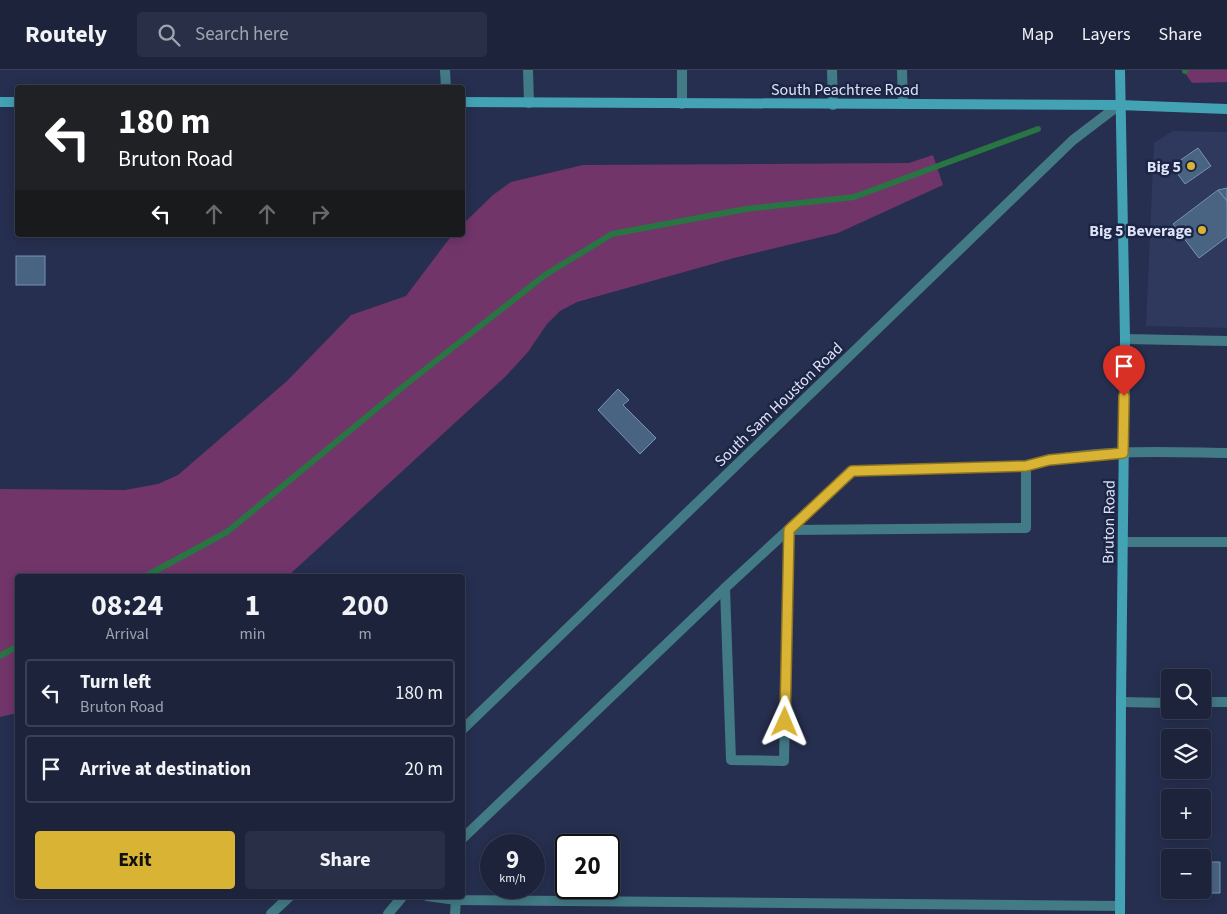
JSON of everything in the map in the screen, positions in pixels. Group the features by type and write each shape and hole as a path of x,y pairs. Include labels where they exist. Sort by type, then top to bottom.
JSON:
{"main road":[{"name":"Bruton Road","path":"1120,70 1119,105 1125,339 1120,910"},
{"path":"0,102 15,102"},
{"name":"South Peachtree Road","path":"465,102 529,104 1119,105 1227,109"}],"street":[{"path":"445,70 446,85"},
{"path":"528,70 529,104"},
{"path":"682,70 682,104"},
{"path":"832,70 833,105"},
{"path":"902,70 903,104"},
{"name":"South Sam Houston Road","path":"465,727 1073,140 1119,105"},
{"path":"1125,339 1227,341"},
{"path":"465,836 725,588 852,471 1026,466 1049,460 1123,453 1227,453"},
{"path":"789,530 1026,528 1026,466"},
{"path":"725,588 731,760 784,761 789,530"},
{"path":"1123,542 1227,542"},
{"path":"1121,702 1161,703"},
{"path":"1211,702 1227,702"},
{"path":"272,914 287,899"},
{"path":"388,914 400,899"},
{"path":"449,899 1120,910"},
{"path":"455,914 456,900"}],"shaded area":[{"path":"1183,70 1227,70 1227,82 1192,83"},
{"path":"1173,131 1227,132 1227,328 1146,326 1154,143"},
{"path":"933,155 943,185 838,233 734,258 577,302 560,311 547,324 528,352 506,376 290,574 15,574 15,713 0,717 0,489 125,490 158,484 178,475 287,381 351,315 406,296 450,237 465,237 465,222 493,195 511,182 583,165 909,163"}],"building":[{"name":"Big 5","path":"1198,148 1211,166 1185,184 1172,166"},
{"path":"1227,188 1227,201 1218,190"},
{"name":"Big 5 Beverage","path":"1218,190 1227,201 1227,237 1199,258 1173,224"},
{"path":"16,256 45,256 45,285 16,285"},
{"path":"618,389 629,400 623,405 656,438 640,454 598,410"},
{"path":"1211,862 1220,862 1220,893 1211,893"}],"waterway":[{"path":"150,574 227,532 404,386 545,275 612,234 746,209 854,197 1038,129"},
{"path":"0,656 15,648"}],"place":[{"name":"Big 5","path":"1191,166"},
{"name":"Big 5 Beverage","path":"1202,230"}],"route":[{"path":"785,722 789,530 821,498 852,471 1026,466 1049,460 1123,453 1124,396"}]}
